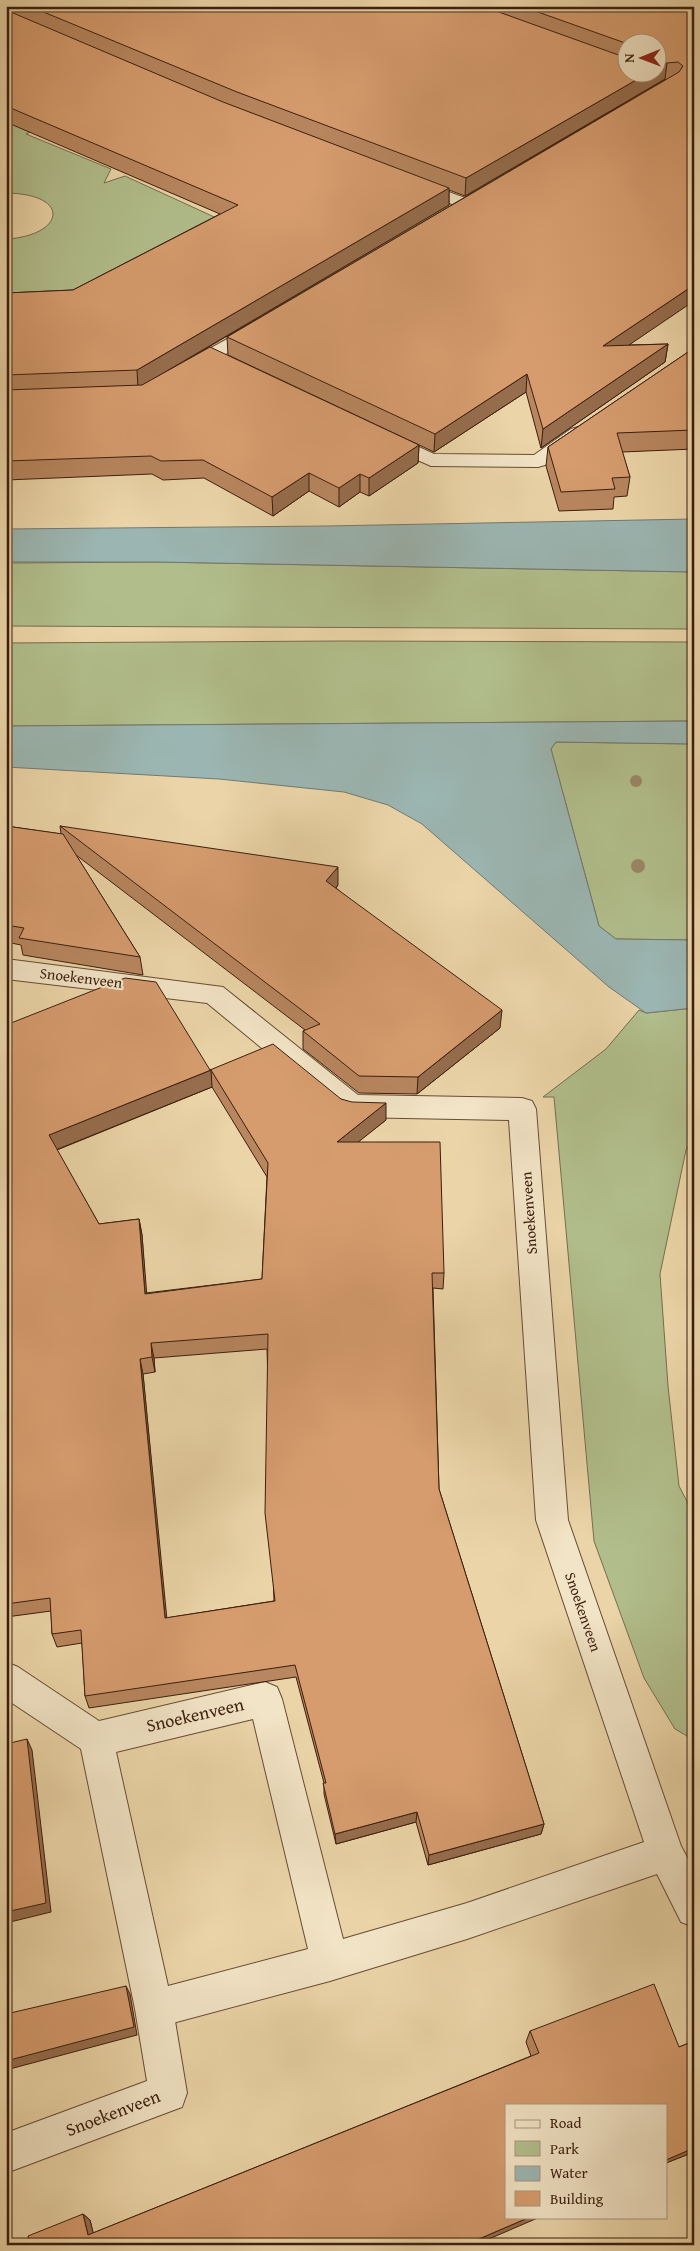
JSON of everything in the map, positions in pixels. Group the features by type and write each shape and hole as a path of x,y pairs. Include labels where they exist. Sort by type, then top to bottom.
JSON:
{"street":[{"path":"666,82 694,87"},
{"path":"654,94 671,84"},
{"path":"401,180 465,204"},
{"path":"448,214 482,195"},
{"path":"168,380 278,315"},
{"path":"210,356 228,364"},
{"path":"363,428 432,460 538,461 592,423"},
{"name":"Snoekenveen","path":"6,969 214,994 352,1106 522,1110 552,1520 666,1854 694,1909"},
{"path":"6,1679 96,1739"},
{"name":"Snoekenveen","path":"6,2153 168,2092 154,2009 96,1739 264,1699 330,1962"},
{"path":"154,2009 330,1962 468,1920 666,1854"}],"green space":[{"path":"6,106 48,124 26,134 111,169 104,183 125,176 223,221 72,302 6,305 6,239 40,231 49,223 53,215 51,207 42,200 28,195 6,193"},
{"path":"158,562 694,572 694,629 6,626 6,563"},
{"path":"339,641 694,642 694,721 6,726 6,643"},
{"path":"556,742 694,744 694,940 616,939 599,926 551,749"},
{"path":"694,1008 694,1137 686,1150 660,1274 668,1386 679,1486 694,1515 694,1740 675,1729 644,1678 594,1541 554,1097 543,1097 606,1049 639,1010 646,1013"}],"water":[{"path":"694,519 694,572 158,562 6,562 6,529 326,526"},
{"path":"694,721 694,744 556,742 551,749 599,926 616,939 694,940 694,1008 646,1013 609,987 422,824 388,805 344,792 219,779 6,767 6,726"}],"building":[{"path":"29,6 482,6 618,55 618,82 633,82 466,178 237,92"},
{"path":"521,6 694,6 694,285 603,346 668,344 543,429 527,374 435,434 227,337 662,82 668,82 668,78 679,72 683,66 678,62 668,63 668,32 618,32 618,40"},
{"path":"6,10 223,102 449,188 137,370 6,375 6,293 73,290 238,205 6,106"},
{"path":"210,347 419,445 369,478 360,474 339,488 309,473 272,497 203,460 161,461 151,456 6,461 6,390 142,385"},
{"path":"694,348 694,430 617,433 630,477 612,478 615,489 561,492 548,447"},
{"path":"6,826 63,834 140,957 19,938 24,928 6,925"},
{"path":"60,826 338,867 326,881 502,1010 418,1077 359,1076 303,1031 320,1024"},
{"path":"125,978 156,982 210,1070 273,1044 341,1099 352,1102 386,1103 337,1142 440,1142 444,1273 432,1273 439,1489 544,1824 429,1855 417,1812 335,1834 323,1783 326,1783 295,1665 85,1696 81,1630 52,1634 50,1598 6,1604 6,1025","holes":["211,1070 268,1163 262,1279 145,1294 139,1219 99,1224 49,1135","268,1334 265,1513 275,1601 165,1618 140,1359 152,1357 151,1343"]},
{"path":"27,1739 46,1903 6,1912 6,1744"},
{"path":"654,1984 679,2047 694,2041 694,2148 668,2159 668,2104 505,2104 505,2218 528,2218 465,2245 29,2245 28,2236 83,2214 88,2235 539,2053 530,2031"},
{"path":"126,1986 134,2027 6,2061 6,2014"}]}
